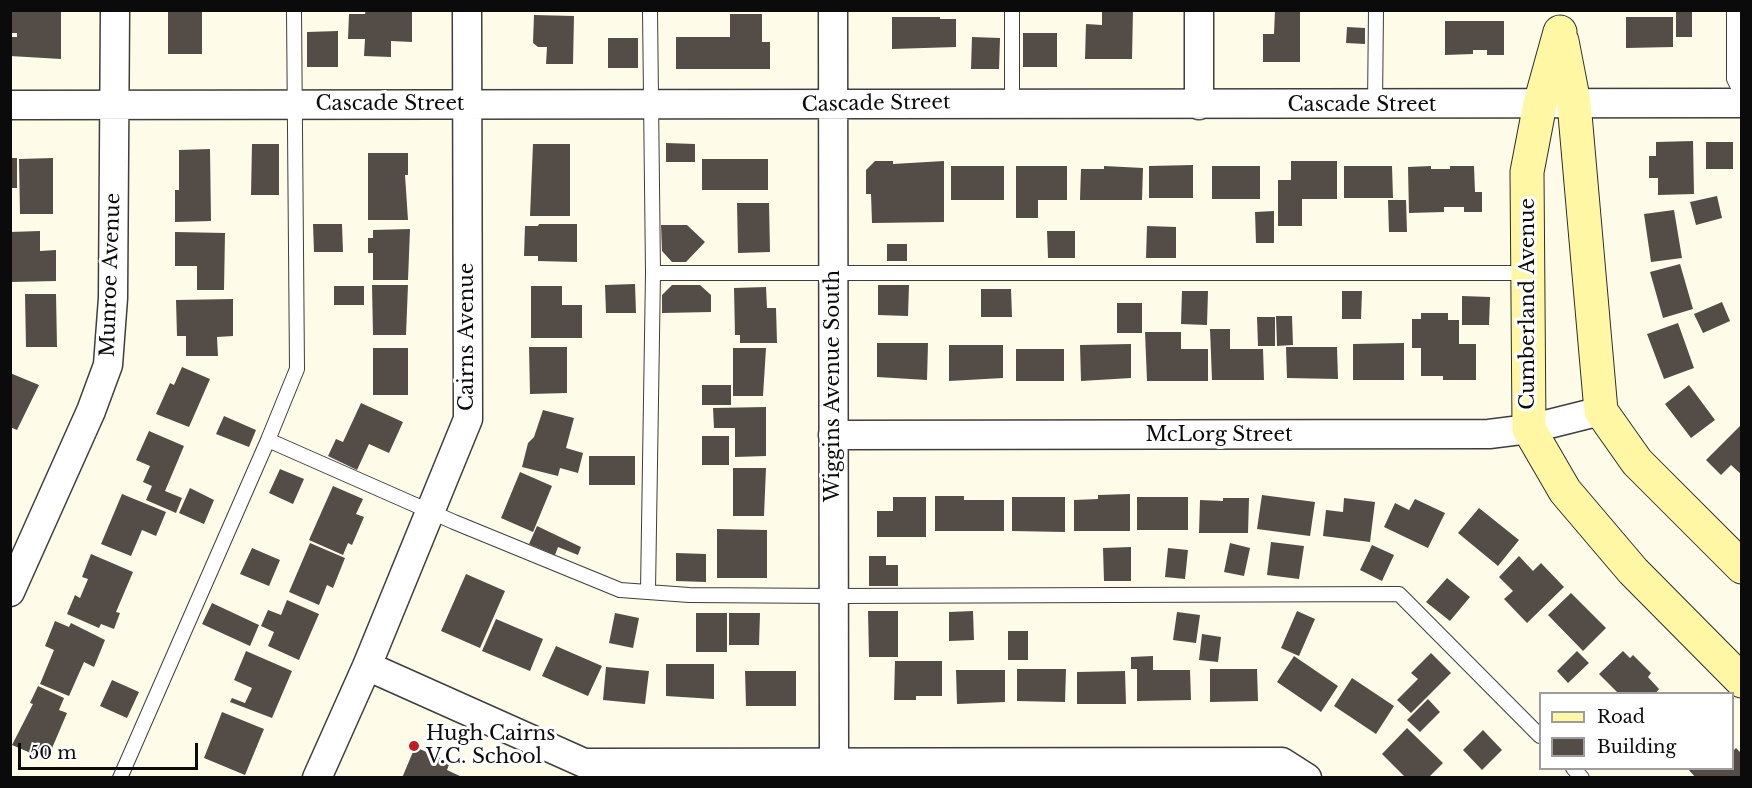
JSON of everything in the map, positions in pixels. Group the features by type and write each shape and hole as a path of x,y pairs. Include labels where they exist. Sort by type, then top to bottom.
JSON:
{"street":[{"name":"Munroe Avenue","path":"10,592 91,411 108,365 113,298 115,10"},
{"name":"Cairns Avenue","path":"317,777 367,666 468,419 467,10"},
{"name":"Wiggins Avenue South","path":"833,10 834,596 844,767"},
{"path":"1199,10 1199,105"},
{"name":"Cumberland Avenue","path":"1560,21 1574,103 1601,411"},
{"name":"Cumberland Avenue","path":"1560,21 1540,104 1527,172 1529,429 1565,491 1633,572 1742,681"},
{"name":"Cascade Street","path":"10,105 1742,103"},
{"path":"1601,411 1637,462 1742,567"},
{"name":"McLorg Street","path":"833,435 1477,435 1529,429 1601,411"},
{"path":"367,666 584,763 844,767 1282,762 1307,777"}],"lane":[{"path":"120,777 297,369 294,10"},
{"path":"648,590 652,273 650,10"},
{"path":"1012,10 1012,103"},
{"path":"1375,105 1376,10"},
{"path":"1734,10 1734,79 1742,96"},
{"path":"652,273 833,271 1526,273"},
{"path":"268,440 431,512 620,590 648,590 689,595 834,596 1399,594 1539,735"}],"building":[{"path":"10,10 61,10 61,59 10,56 10,37 17,37 17,33 10,33"},
{"path":"168,10 202,10 202,54 168,54"},
{"path":"366,10 412,10 412,42 391,41 391,57 364,56 365,39 348,39 349,14 365,14"},
{"path":"1102,10 1133,10 1132,59 1085,59 1086,24 1102,25"},
{"path":"1275,10 1300,10 1300,62 1263,62 1263,34 1274,34"},
{"path":"1676,12 1692,12 1692,37 1676,37"},
{"path":"730,14 762,14 762,42 770,42 770,69 676,69 676,37 730,37"},
{"path":"534,15 574,16 573,64 546,64 547,47 538,47 533,43"},
{"path":"892,17 956,19 956,47 892,49"},
{"path":"1626,17 1673,17 1673,47 1626,48"},
{"path":"1445,21 1504,21 1504,55 1487,55 1487,50 1473,50 1473,54 1445,55"},
{"path":"1347,27 1365,28 1365,44 1346,43"},
{"path":"338,31 338,67 307,67 307,32"},
{"path":"1023,33 1057,33 1057,67 1023,67"},
{"path":"972,37 1000,38 999,69 971,69"},
{"path":"608,38 638,38 638,68 608,68"},
{"path":"1693,141 1694,194 1658,195 1658,178 1649,178 1649,156 1656,156 1656,142"},
{"path":"1706,142 1733,142 1733,169 1706,169"},
{"path":"666,143 695,144 695,162 666,162"},
{"path":"252,144 279,144 279,195 251,195"},
{"path":"533,144 570,144 570,216 530,216"},
{"path":"210,149 211,221 175,222 175,190 179,190 179,150"},
{"path":"368,153 408,153 408,175 405,175 408,220 368,220"},
{"path":"10,158 17,158 17,188 10,188"},
{"path":"53,158 53,214 20,214 19,159"},
{"path":"702,159 768,159 768,190 702,190"},
{"path":"875,161 893,161 893,164 944,161 944,222 872,223 871,194 866,194 866,170"},
{"path":"1291,161 1337,161 1337,199 1302,199 1302,226 1278,226 1278,180 1291,180"},
{"path":"1193,165 1193,198 1149,198 1149,166"},
{"path":"951,166 1004,166 1004,200 951,200"},
{"path":"1016,166 1067,166 1067,200 1038,200 1038,218 1016,218"},
{"path":"1104,166 1143,168 1142,200 1080,200 1081,169 1104,169"},
{"path":"1212,166 1260,166 1260,199 1212,199"},
{"path":"1344,166 1392,166 1393,198 1344,198"},
{"path":"1431,166 1431,169 1450,169 1450,166 1474,166 1475,192 1482,192 1482,212 1464,212 1464,207 1444,207 1444,212 1409,213 1408,167"},
{"path":"1717,196 1722,218 1696,225 1690,202"},
{"path":"1388,200 1406,200 1407,232 1389,232"},
{"path":"737,203 769,203 770,252 738,253"},
{"path":"1674,210 1682,258 1651,262 1644,214"},
{"path":"1274,211 1274,243 1256,243 1255,212"},
{"path":"313,224 342,224 343,252 314,252"},
{"path":"539,224 577,224 577,262 538,261 538,256 524,256 525,226 538,226"},
{"path":"661,225 687,225 705,242 686,262 672,262 662,251"},
{"path":"1147,226 1176,227 1176,258 1146,258"},
{"path":"410,229 408,280 373,280 373,253 368,253 368,238 373,238 373,230"},
{"path":"40,231 40,251 56,250 56,281 11,282 10,232"},
{"path":"1047,231 1075,231 1075,258 1048,258"},
{"path":"175,232 225,233 224,290 197,290 197,266 175,266"},
{"path":"887,244 907,244 907,261 887,261"},
{"path":"1680,264 1693,309 1663,318 1650,272"},
{"path":"635,284 636,313 606,313 605,285"},
{"path":"372,285 408,285 406,335 373,335"},
{"path":"672,285 700,285 711,295 711,312 662,313 662,295"},
{"path":"878,285 909,285 908,316 878,315"},
{"path":"334,286 364,286 364,305 334,305"},
{"path":"531,286 562,286 562,305 582,305 582,338 531,338"},
{"path":"766,287 767,308 776,308 777,343 740,343 740,335 735,335 734,288"},
{"path":"981,289 1011,289 1012,317 981,317"},
{"path":"1182,291 1208,291 1207,325 1181,324"},
{"path":"1342,291 1362,291 1361,319 1342,319"},
{"path":"25,294 56,294 57,347 26,347"},
{"path":"1462,296 1490,297 1489,325 1462,325"},
{"path":"233,299 233,336 217,337 218,356 186,356 186,336 177,336 176,300"},
{"path":"1722,302 1730,321 1703,333 1694,314"},
{"path":"1117,303 1142,303 1142,333 1117,333"},
{"path":"1421,313 1448,313 1448,320 1459,320 1459,344 1476,344 1476,380 1443,380 1443,376 1421,376 1421,348 1412,348 1412,319 1421,319"},
{"path":"1276,316 1292,316 1293,345 1277,346"},
{"path":"1257,317 1275,317 1275,346 1258,346"},
{"path":"1678,323 1694,368 1664,379 1647,334"},
{"path":"1210,329 1230,329 1230,349 1263,349 1264,380 1212,380"},
{"path":"1145,332 1181,332 1181,349 1208,349 1208,381 1147,381"},
{"path":"877,343 928,343 927,380 877,377"},
{"path":"1404,343 1404,380 1353,380 1353,344"},
{"path":"1131,344 1131,378 1081,381 1080,345"},
{"path":"949,345 1003,345 1003,378 949,381"},
{"path":"529,347 567,347 567,393 530,394"},
{"path":"1286,347 1337,347 1338,379 1287,378"},
{"path":"373,348 408,348 408,395 373,395"},
{"path":"733,348 766,348 763,396 733,396"},
{"path":"1016,349 1064,349 1064,381 1016,381"},
{"path":"182,367 210,379 189,427 156,414 170,383 174,385"},
{"path":"10,373 39,385 17,430 10,427"},
{"path":"702,385 731,385 731,405 702,405"},
{"path":"1689,385 1715,420 1691,438 1665,404"},
{"path":"361,403 403,422 389,453 369,444 357,470 328,456 336,439 343,442"},
{"path":"766,407 766,456 735,457 735,428 714,428 713,408"},
{"path":"543,410 574,418 566,448 583,453 578,473 560,468 558,476 522,467 528,443 534,437"},
{"path":"224,416 256,430 249,447 216,434"},
{"path":"1740,426 1742,475 1731,465 1721,475 1706,460"},
{"path":"149,431 184,446 165,491 182,498 176,513 146,500 152,486 143,482 150,466 136,460"},
{"path":"702,436 729,436 729,465 702,465"},
{"path":"589,456 635,456 635,485 589,485"},
{"path":"733,468 766,468 764,516 733,516"},
{"path":"280,469 304,479 293,504 269,493"},
{"path":"520,472 552,486 533,532 501,518"},
{"path":"333,486 363,499 356,514 364,517 352,545 348,543 343,555 309,540"},
{"path":"190,488 214,500 204,524 179,513"},
{"path":"122,494 166,512 156,536 142,530 131,556 101,544"},
{"path":"1130,494 1130,531 1074,531 1074,500 1098,499 1098,495"},
{"path":"1262,495 1315,502 1310,536 1257,529"},
{"path":"935,496 964,496 964,500 1004,500 1004,531 935,531"},
{"path":"893,497 926,497 926,537 877,537 877,511 893,511"},
{"path":"1012,497 1065,497 1065,532 1012,531"},
{"path":"1137,497 1188,497 1188,530 1137,530"},
{"path":"1223,498 1249,498 1248,533 1199,533 1200,500 1223,501"},
{"path":"1344,498 1375,502 1370,542 1323,536 1326,510 1343,512"},
{"path":"1415,499 1445,513 1428,548 1384,527 1395,503 1409,510"},
{"path":"1479,508 1519,540 1498,566 1458,533"},
{"path":"537,526 581,547 578,555 558,547 555,555 529,544"},
{"path":"717,529 767,530 767,578 717,578"},
{"path":"1271,542 1304,546 1299,579 1267,575"},
{"path":"310,543 345,558 333,588 327,585 319,605 289,592"},
{"path":"1230,543 1250,548 1244,576 1224,572"},
{"path":"1372,545 1394,555 1382,581 1360,570"},
{"path":"1131,547 1131,581 1104,581 1103,548"},
{"path":"252,548 280,560 269,586 240,574"},
{"path":"1168,548 1188,550 1185,579 1165,577"},
{"path":"676,553 706,554 706,582 676,581"},
{"path":"91,554 133,572 116,612 120,613 114,629 101,624 99,628 67,614 75,595 80,598 88,579 82,577"},
{"path":"869,556 886,556 886,565 898,565 898,586 869,586"},
{"path":"1519,556 1533,571 1541,563 1564,587 1527,623 1504,599 1513,591 1499,577"},
{"path":"466,574 505,591 480,648 441,631"},
{"path":"1447,578 1470,597 1450,621 1426,602"},
{"path":"1571,593 1606,628 1583,651 1548,615"},
{"path":"287,600 319,614 299,660 268,646 274,632 261,626 268,610 281,615"},
{"path":"212,603 259,625 250,646 202,624"},
{"path":"868,611 898,611 898,657 869,657"},
{"path":"973,611 974,640 949,641 949,612"},
{"path":"1297,611 1315,619 1299,656 1281,648"},
{"path":"1177,612 1200,615 1196,643 1173,640"},
{"path":"615,613 639,618 633,648 609,643"},
{"path":"696,613 727,613 727,652 696,652"},
{"path":"729,613 760,613 759,645 729,645"},
{"path":"496,619 543,639 530,671 482,651"},
{"path":"55,621 69,627 71,623 105,640 94,667 84,662 69,696 40,684 54,650 45,646"},
{"path":"1008,631 1028,631 1028,660 1008,660"},
{"path":"1202,634 1221,637 1218,662 1199,660"},
{"path":"556,646 602,666 588,696 542,676"},
{"path":"246,651 292,671 272,718 230,702 232,698 245,703 252,688 234,680"},
{"path":"1577,651 1589,663 1568,683 1557,671"},
{"path":"1623,651 1630,658 1633,655 1651,673 1648,677 1659,689 1657,692 1617,692 1599,674"},
{"path":"1431,653 1451,673 1411,713 1397,700 1418,679 1411,673"},
{"path":"1153,656 1153,670 1190,670 1191,700 1137,701 1137,669 1131,669 1131,657"},
{"path":"1294,656 1338,686 1321,712 1277,682"},
{"path":"895,661 942,661 942,696 916,696 916,700 894,700"},
{"path":"666,664 714,664 714,699 666,696"},
{"path":"606,667 649,671 645,704 603,700"},
{"path":"1017,669 1066,669 1065,702 1017,701"},
{"path":"1210,669 1257,669 1258,701 1210,702"},
{"path":"956,670 1005,670 1005,702 957,704"},
{"path":"745,671 796,671 796,706 746,706"},
{"path":"1125,671 1126,704 1077,704 1077,672"},
{"path":"1352,678 1394,706 1376,734 1334,706"},
{"path":"112,680 139,692 127,718 100,706"},
{"path":"38,686 64,698 59,710 67,713 47,760 12,745 33,704 30,703"},
{"path":"1428,699 1440,712 1420,732 1407,720"},
{"path":"222,712 264,729 245,775 204,758"},
{"path":"1407,728 1443,763 1428,778 1406,778 1382,754"},
{"path":"1483,730 1502,750 1482,770 1463,750"},
{"path":"415,747 450,762 447,770 464,778 402,778"},
{"path":"1736,748 1742,754 1742,778 1696,778 1689,770 1734,770 1734,750"}],"place":[{"name":"Hugh Cairns V.C. School","path":"414,746"}]}
